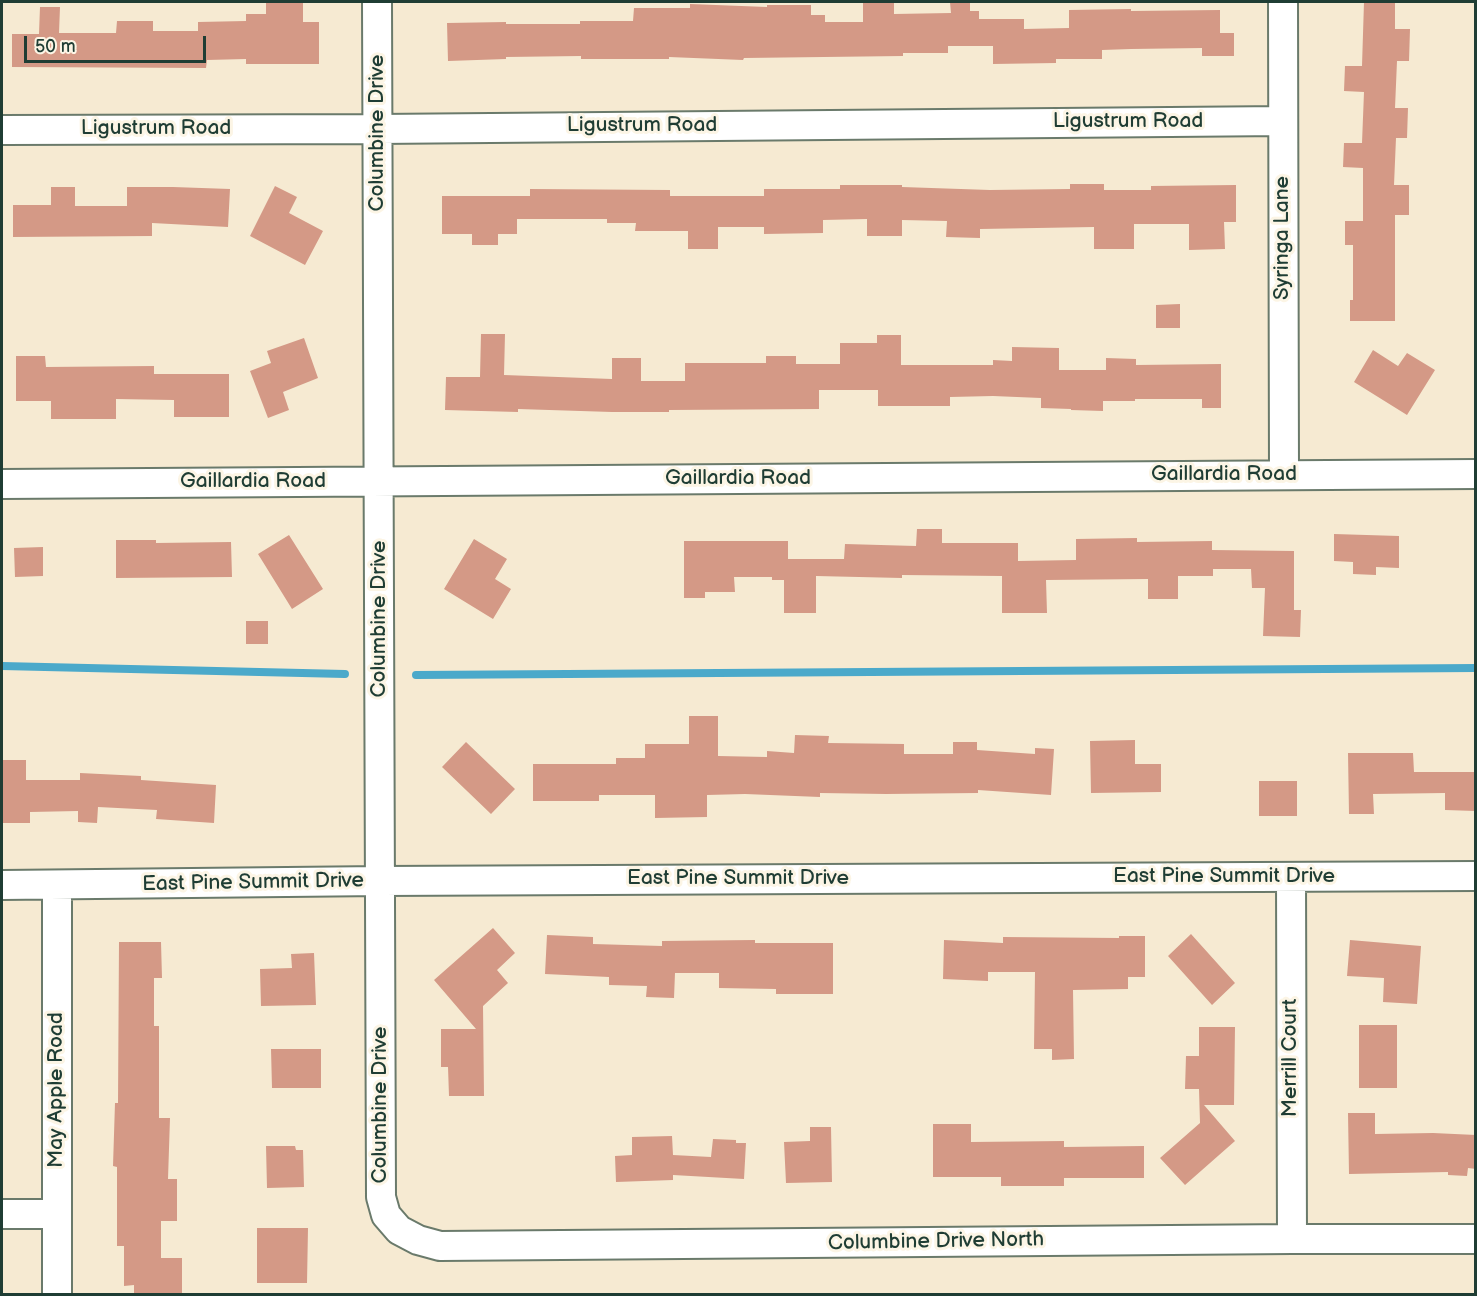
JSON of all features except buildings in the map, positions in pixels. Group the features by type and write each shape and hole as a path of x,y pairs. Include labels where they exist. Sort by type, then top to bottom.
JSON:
{"street":[{"name":"Columbine Drive","path":"377,2 381,1197 386,1215 399,1230"},
{"name":"Syringa Lane","path":"1282,2 1284,475"},
{"name":"Ligustrum Road","path":"2,130 1283,121"},
{"name":"Gaillardia Road","path":"2,484 1476,474"},
{"name":"East Pine Summit Drive","path":"2,885 1476,876"},
{"name":"Merrill Court","path":"1291,877 1292,1239"},
{"name":"May Apple Road","path":"57,885 57,1294"},
{"path":"2,1214 57,1214"},
{"name":"Columbine Drive North","path":"399,1230 418,1240 440,1246 1476,1239"}],"waterway":[{"path":"2,666 345,674"},
{"path":"416,675 1476,668"}]}
